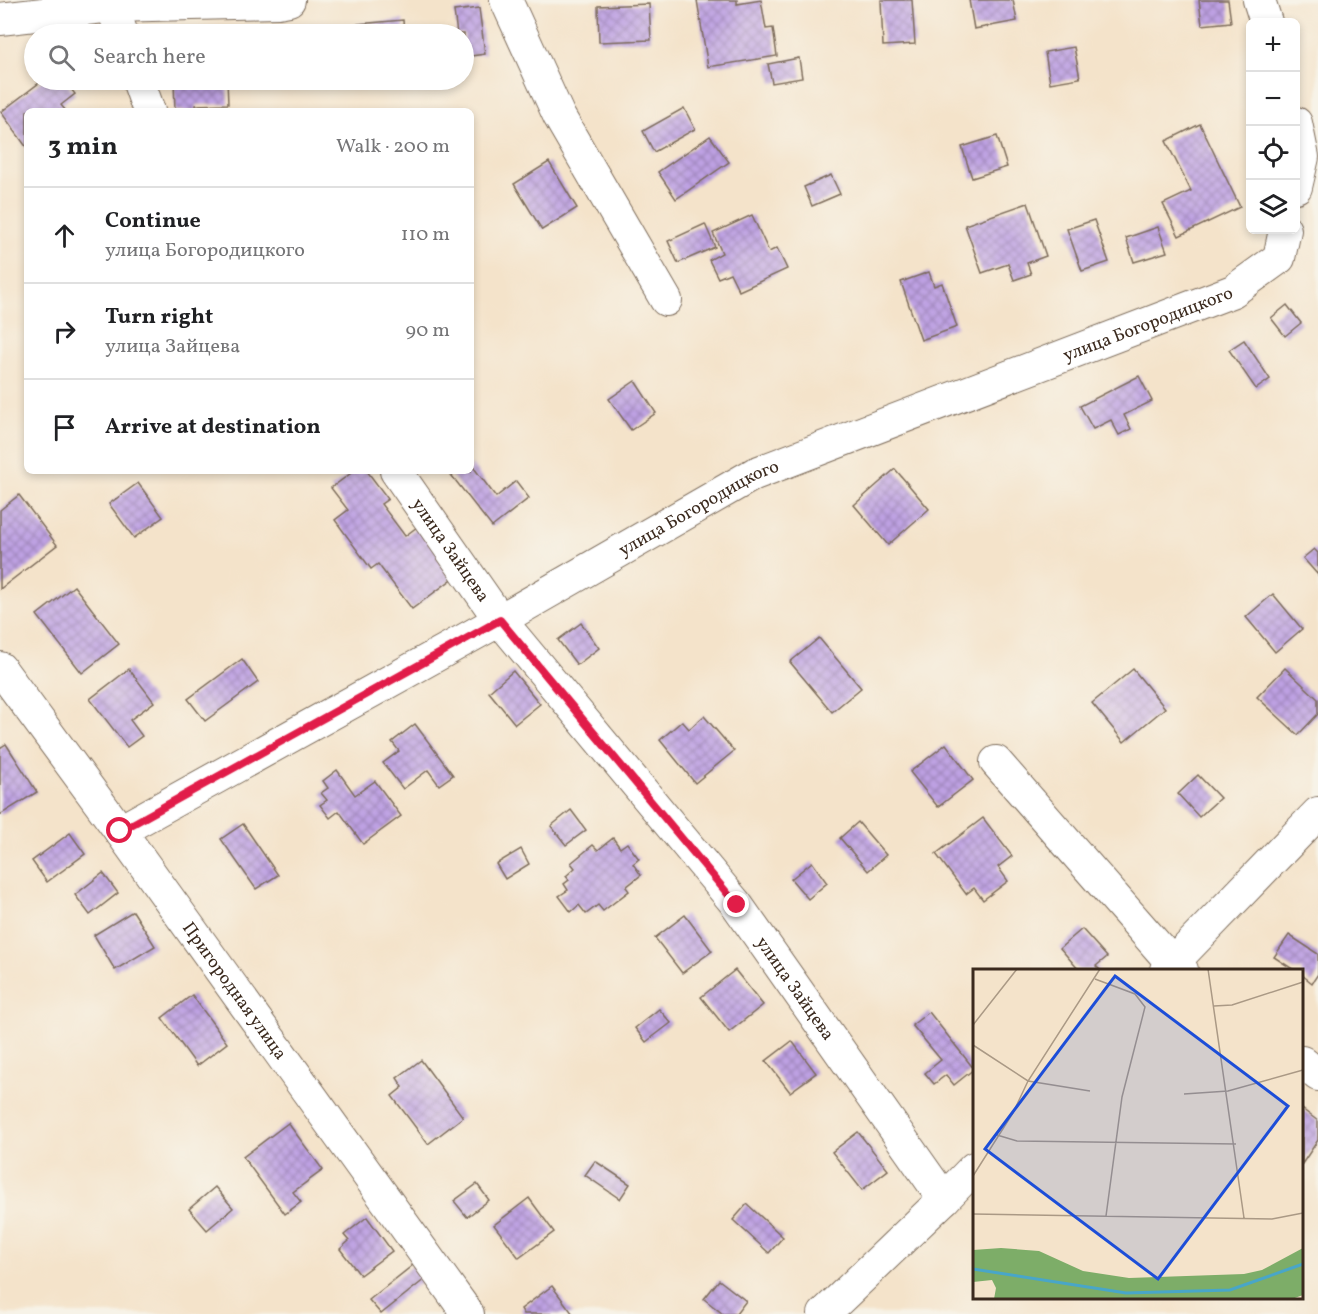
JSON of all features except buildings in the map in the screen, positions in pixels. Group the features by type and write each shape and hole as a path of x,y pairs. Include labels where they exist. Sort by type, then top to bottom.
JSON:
{"street":[{"path":"0,19 112,6 289,0"},
{"path":"506,0 559,116 666,300"},
{"path":"1259,0 1265,18"},
{"path":"112,6 118,24"},
{"path":"142,90 148,108"},
{"path":"1297,126 1303,157 1298,180"},
{"name":"улица Богородицкого","path":"120,831 500,620 754,474 1233,291 1279,258 1284,234"},
{"name":"улица Зайцева","path":"398,474 500,620 737,905 944,1199"},
{"name":"Пригородная улица","path":"0,668 468,1314"},
{"path":"996,762 1174,968 1318,813"},
{"path":"1303,1063 1318,1075"},
{"path":"824,1314 973,1170"}],"route":[{"path":"120,831 500,620 737,905"}]}
